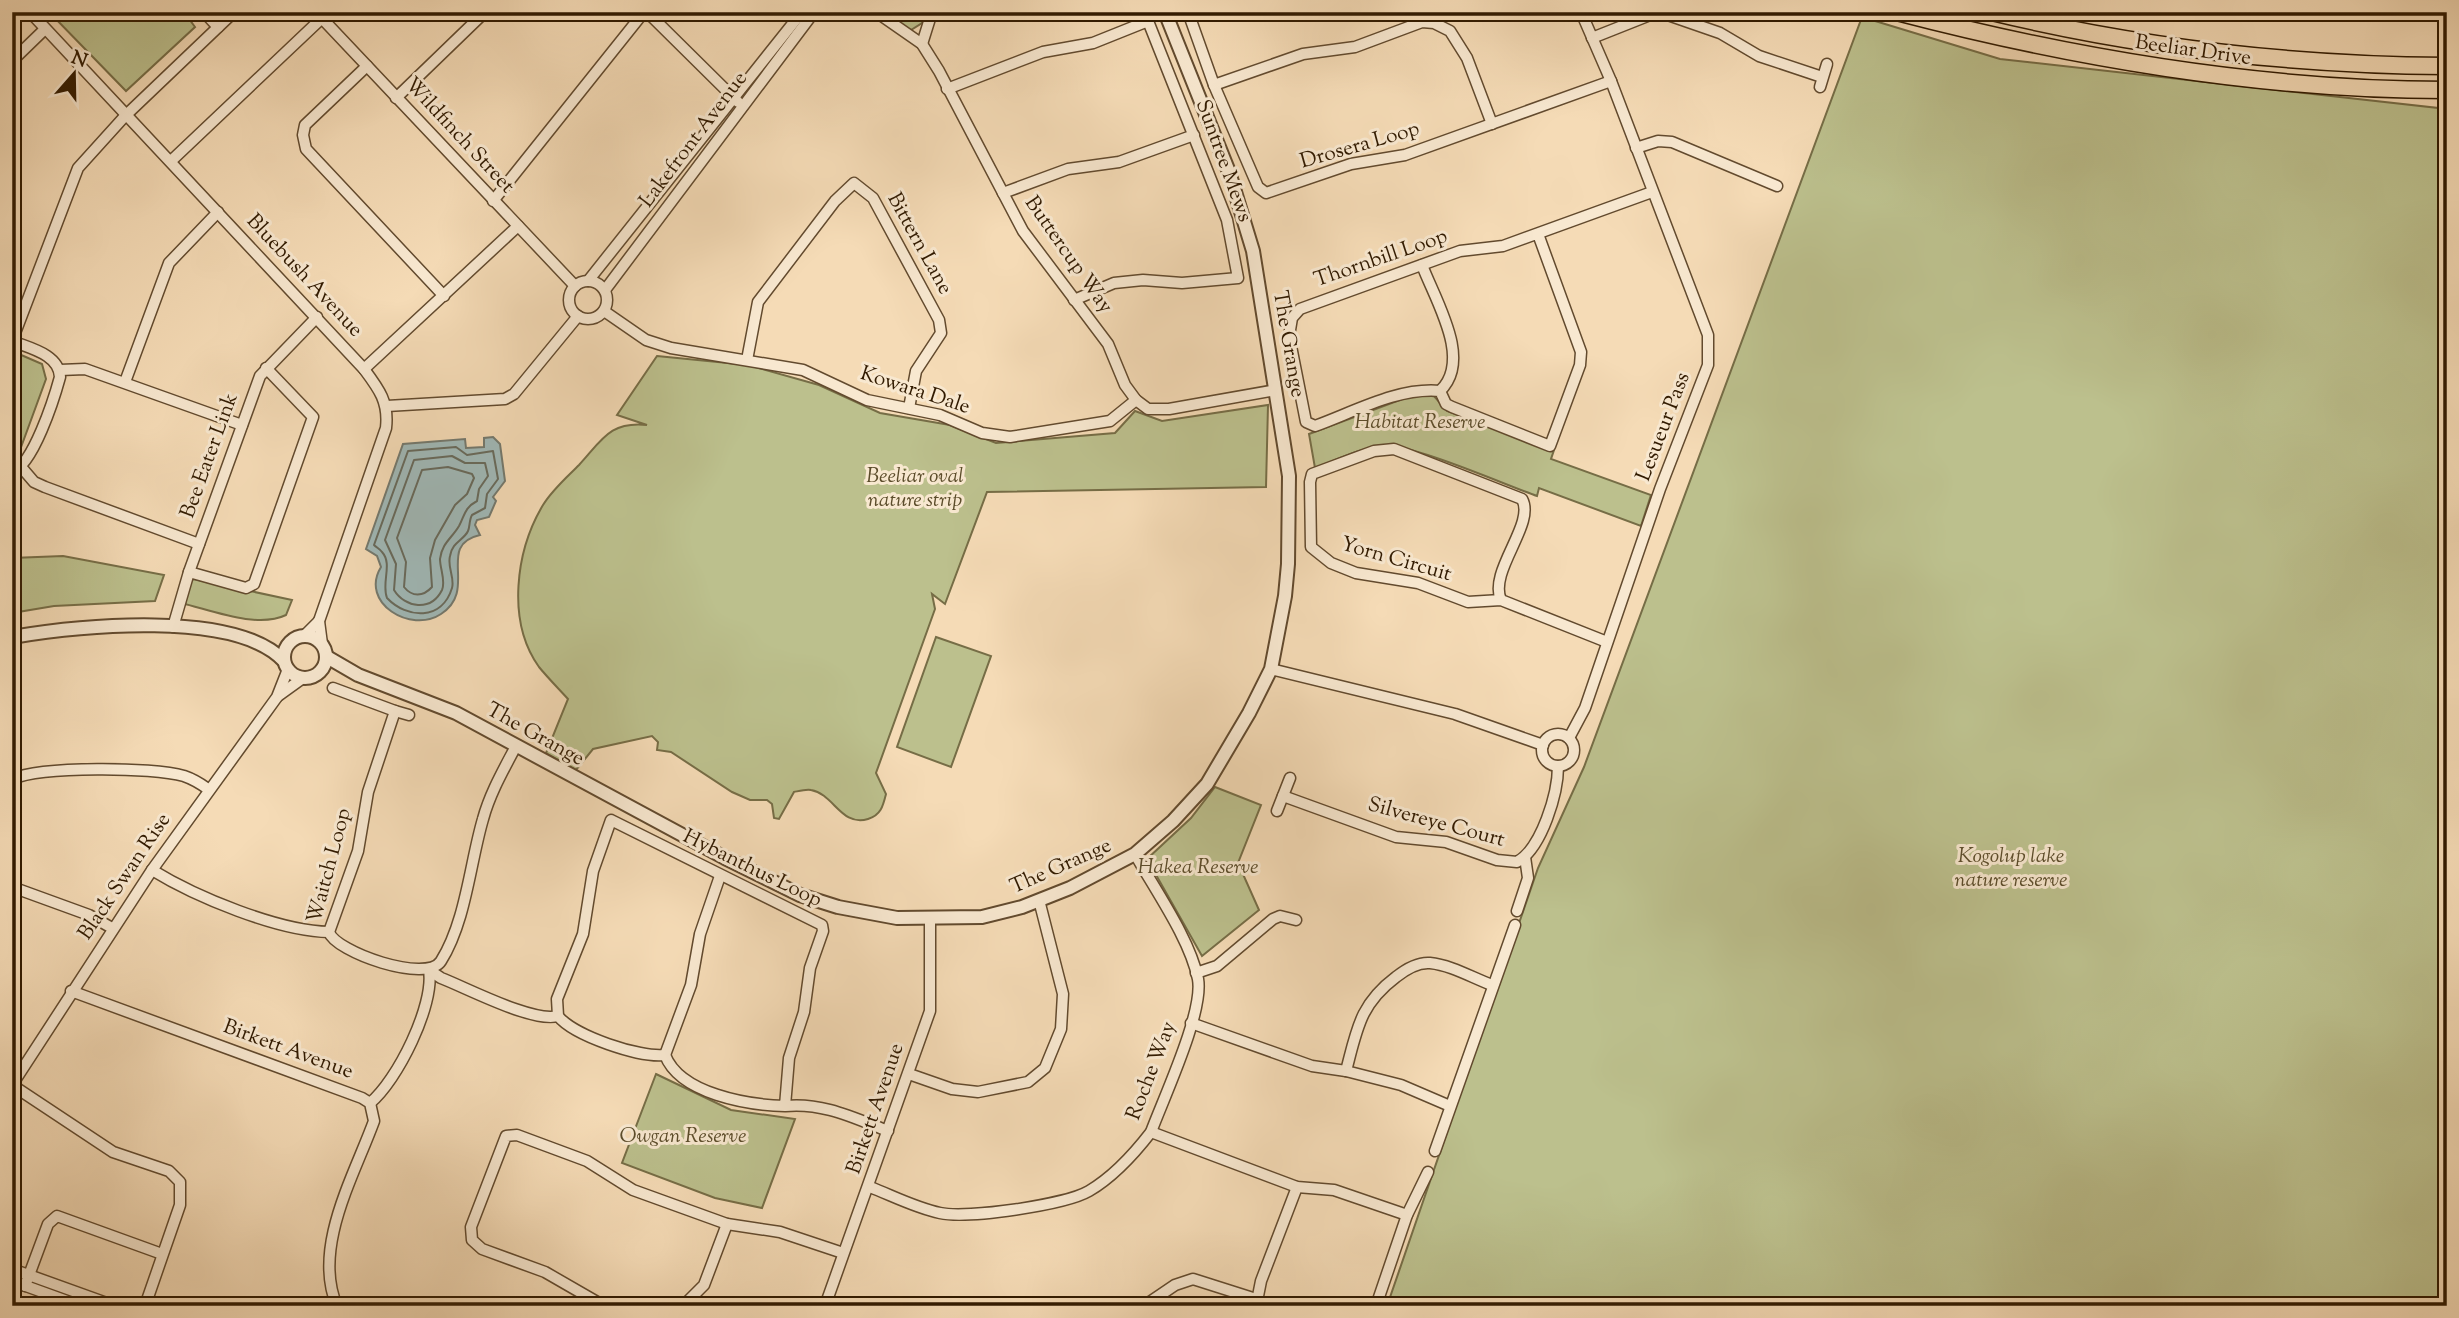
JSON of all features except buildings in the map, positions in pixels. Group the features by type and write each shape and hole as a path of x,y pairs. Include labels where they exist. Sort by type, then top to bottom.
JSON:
{"highway":[{"name":"Beeliar Drive","path":"1897,12 1994,38 2185,72 2256,80 2447,90"},
{"name":"Beeliar Drive","path":"1992,12 2138,42 2251,57 2447,66"}],"street":[{"name":"Bluebush Avenue","path":"30,12 365,369 387,406"},
{"path":"204,12 218,27"},
{"path":"200,544 45,487 17,470 30,456 60,370 50,358 12,341 73,178 86,158 125,116 234,12"},
{"path":"493,201 646,12 739,103"},
{"name":"Lakefront Avenue","path":"605,290 802,12"},
{"name":"Lakefront Avenue","path":"588,281 814,12"},
{"name":"Buttercup Way","path":"870,12 922,44 1023,231 1108,344 1125,385 1136,400"},
{"path":"922,44 932,12"},
{"name":"The Grange","path":"324,650 358,675 456,713 725,859 800,895 868,914 930,919 982,917 1040,900 1098,876 1135,854 1173,821 1217,771 1271,669 1285,596 1290,489 1253,251 1229,172 1165,12"},
{"name":"Drosera Loop","path":"1188,12 1214,85 1258,187 1266,193 1351,164 1405,155 1611,81"},
{"name":"Lesueur Pass","path":"1558,766 1565,764 1574,752 1569,738 1579,723 1660,489 1708,365 1708,335 1611,81 1581,12"},
{"path":"396,98 480,14"},
{"path":"171,162 319,15"},
{"name":"Wildfinch Street","path":"319,15 575,286"},
{"path":"1592,37 1650,15 1668,15 1720,33 1759,56 1821,82 1826,64"},
{"name":"Suntree Mews","path":"947,89 1043,52 1093,43 1146,16 1227,220 1238,278 1182,283 1143,280 1114,283 1074,300"},
{"path":"1214,85 1303,54 1355,47 1422,22 1434,23 1450,31 1467,58 1492,124"},
{"path":"12,61 45,29"},
{"path":"366,66 305,125 303,135 306,149 444,296"},
{"path":"1003,193 1068,169 1119,162 1194,135"},
{"path":"1636,148 1658,141 1672,142 1777,186"},
{"name":"Bittern Lane","path":"747,360 758,302 835,201 854,183 873,198 939,320 941,333 916,371 909,408"},
{"name":"Thornbill Loop","path":"1440,391 1411,391 1310,425 1303,418 1289,336 1292,318 1306,306 1460,251 1503,246 1652,192"},
{"path":"125,382 169,263 218,212"},
{"path":"365,369 518,226"},
{"path":"1422,265 1455,357 1451,375 1440,391 1446,404 1550,446 1580,365 1581,352 1538,234"},
{"path":"588,281 605,290 607,305 604,311 591,319 578,316 569,300 575,286 588,281"},
{"name":"Kowara Dale","path":"604,311 646,340 671,348 803,370 867,400 940,415 982,433 1010,437 1053,427 1110,421 1136,400"},
{"path":"12,637 123,624 215,632 261,643 289,642 304,636 318,621 383,437 387,406 505,399 514,394 578,316"},
{"name":"Bee Eater Link","path":"173,627 189,572 257,383 267,368 317,317"},
{"path":"189,572 246,589 254,584 313,417 267,368"},
{"path":"60,370 85,369 242,425"},
{"path":"1136,400 1148,409 1169,409 1276,390"},
{"name":"Yorn Circuit","path":"1501,600 1499,584 1525,512 1522,499 1394,449 1374,451 1312,474 1309,540 1320,556 1356,573 1418,583 1468,602 1501,600 1607,642"},
{"path":"261,643 303,678 319,673 324,650 318,621"},
{"path":"304,636 314,637 324,650"},
{"path":"286,665 289,642"},
{"name":"Black Swan Rise","path":"277,697 286,665"},
{"path":"1271,669 1455,714 1543,745"},
{"name":"The Grange","path":"319,673 358,675"},
{"name":"Black Swan Rise","path":"12,1085 112,928 208,789 277,697 303,678"},
{"path":"333,688 409,715"},
{"name":"Waitch Loop","path":"395,710 368,792 358,851 329,932 334,943 408,970 429,970 441,978 533,1014 551,1018 558,1016"},
{"path":"1543,745 1554,734 1569,738"},
{"path":"1543,745 1545,759 1558,766"},
{"path":"370,1103 387,1087 420,1020 432,985 429,970 442,960 466,896 483,817 516,746"},
{"name":"Silvereye Court","path":"1283,796 1396,837 1446,842 1508,862 1525,857 1536,844 1556,789 1558,766"},
{"path":"12,779 40,771 158,772 185,777 208,789"},
{"path":"1277,811 1290,778"},
{"name":"Hybanthus Loop","path":"599,815 823,927 810,968 804,1012 789,1058 785,1106"},
{"path":"611,820 593,871 583,934 558,999 558,1016 572,1028 640,1055 665,1055"},
{"name":"Roche Way","path":"870,1187 928,1210 956,1216 1076,1197 1116,1171 1151,1132 1191,1023 1197,1001 1196,973 1135,854"},
{"path":"1517,911 1528,878 1525,857"},
{"path":"152,870 178,886 295,930 329,932"},
{"path":"720,876 700,934 691,985 665,1055 674,1071 708,1091 744,1103 785,1106 803,1104 835,1111 888,1131"},
{"path":"12,887 89,915 112,928"},
{"path":"909,1074 953,1089 978,1092 1028,1082 1045,1068 1061,1030 1063,994 1040,900"},
{"path":"1196,973 1217,966 1273,919 1280,916 1296,920"},
{"name":"Birkett Avenue","path":"826,1303 870,1187 932,1001 930,919"},
{"path":"1435,1151 1515,925"},
{"path":"1346,1071 1366,1006 1378,992 1409,967 1427,962 1437,964 1492,985"},
{"name":"Birkett Avenue","path":"71,991 370,1103 374,1121 328,1251 328,1278 337,1306"},
{"path":"1191,1023 1297,1062 1401,1085 1450,1106"},
{"path":"12,1085 113,1152 175,1176 181,1188 180,1205 145,1306"},
{"path":"1151,1132 1297,1187 1334,1191 1408,1215"},
{"path":"604,1306 587,1299 545,1272 482,1249 472,1240 471,1227 504,1139 509,1135 587,1161 625,1185 727,1224 780,1232 843,1253"},
{"path":"1376,1306 1408,1215 1428,1172"},
{"path":"1144,1306 1175,1285 1193,1279 1256,1302 1297,1187"},
{"path":"27,1280 48,1224 57,1216 162,1254"},
{"path":"682,1306 704,1284 727,1224"},
{"path":"12,1269 27,1280 81,1306"},
{"path":"12,1281 27,1280 115,1306"},
{"path":"826,1303 842,1306"}],"green space":[{"path":"49,12 184,12 195,27 126,91"},
{"path":"879,12 925,12 922,23 911,30 898,28"},
{"name":"Kogolup lake nature reserve","path":"1862,17 2000,59 2447,109 2447,1306 1387,1306 1538,868 1584,767"},
{"path":"12,351 42,364 46,379 20,450 12,459"},
{"name":"Beeliar oval nature strip","path":"657,356 748,365 819,385 880,413 950,425 996,443 1115,433 1135,411 1162,421 1268,405 1266,487 987,492 945,604 932,594 935,609 876,773 886,794 881,810 868,819 851,818 826,797 807,790 794,792 779,819 774,818 772,804 767,800 750,800 732,792 671,752 657,750 658,742 652,736 593,749 576,770 546,753 568,699 539,667 522,629 518,586 526,543 547,499 601,440 615,429 624,426 647,425 617,415"},
{"name":"Habitat Reserve","path":"1421,392 1434,396 1447,411 1554,450 1551,459 1651,495 1641,526 1539,488 1537,496 1435,458 1396,447 1365,449 1315,468 1309,434"},
{"path":"63,556 164,575 155,601 54,606 12,613 12,558"},
{"path":"194,579 292,600 286,615 274,619 234,617 181,603 187,582"},
{"path":"936,637 991,656 951,767 897,747"},
{"name":"Hakea Reserve","path":"1215,787 1261,805 1238,863 1259,910 1202,956 1147,859 1191,818"},
{"name":"Owgan Reserve","path":"656,1074 731,1110 795,1119 762,1208 715,1198 622,1163"}],"water":[{"path":"493,437 500,444 505,481 493,497 496,501 489,517 477,520 475,525 480,535 467,540 460,548 457,593 452,604 441,614 429,619 416,620 392,612 382,603 377,592 376,580 381,567 377,556 366,549 403,444 465,439 466,448 484,447 484,438"}]}
